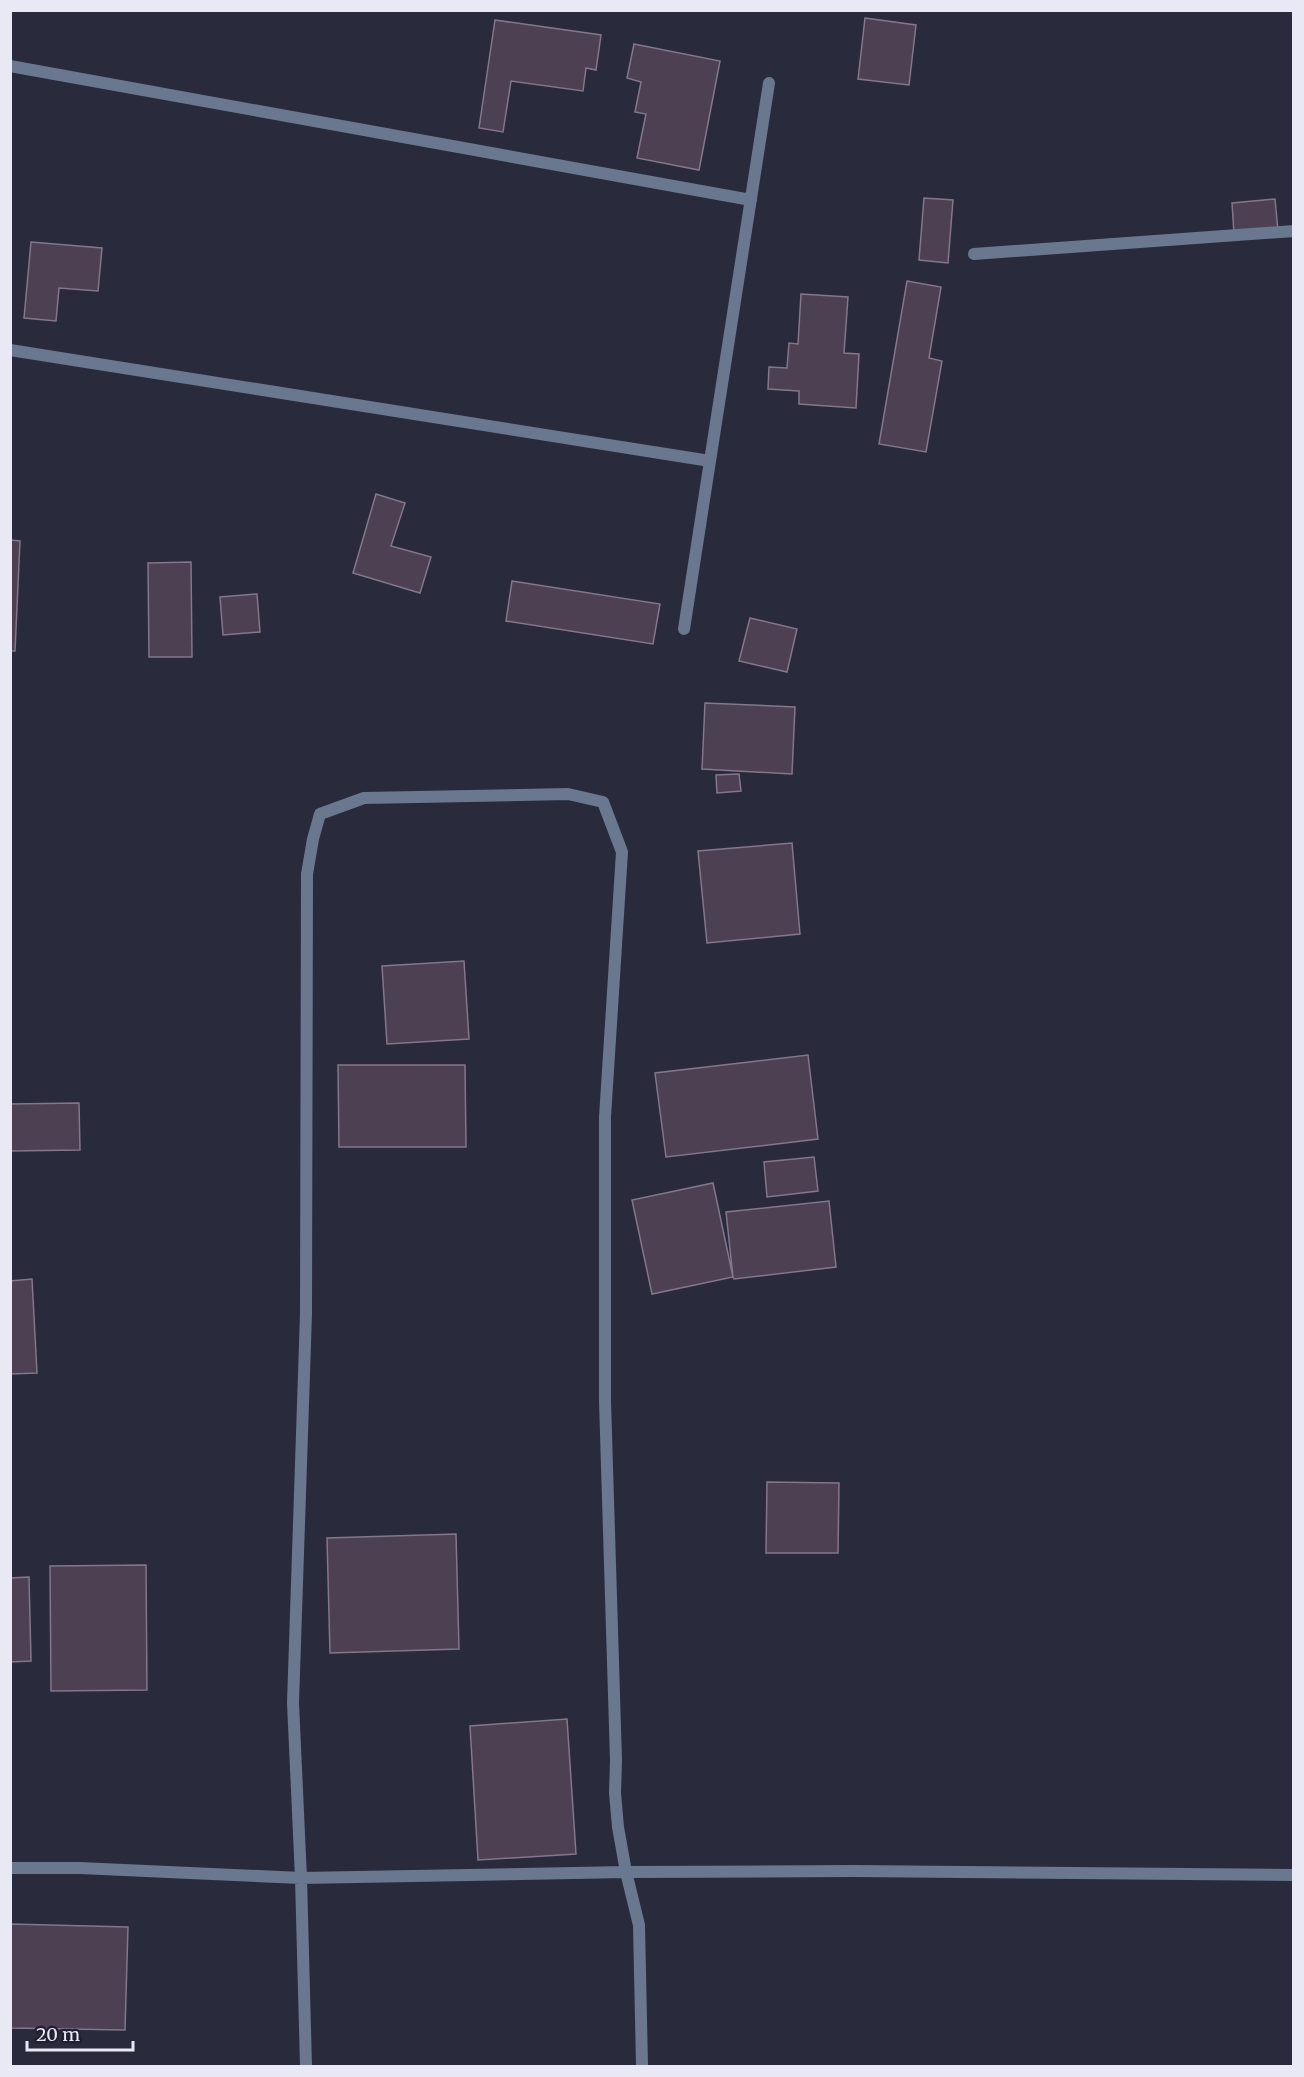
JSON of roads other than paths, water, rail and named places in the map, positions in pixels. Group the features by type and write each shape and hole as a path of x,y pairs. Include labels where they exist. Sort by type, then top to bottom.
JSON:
{"street":[{"path":"10,66 751,200"},
{"path":"684,629 770,83"},
{"path":"974,254 1293,231"},
{"path":"10,350 710,461"},
{"path":"306,2067 293,1703 306,1314 307,874 312,839 320,814 363,798 557,794 568,794 603,802 622,852 606,1117 604,1401 616,1760 615,1794 626,1872 639,1925 642,2067"},
{"path":"10,1868 80,1868 301,1878 626,1872 866,1871 1293,1875"}]}
